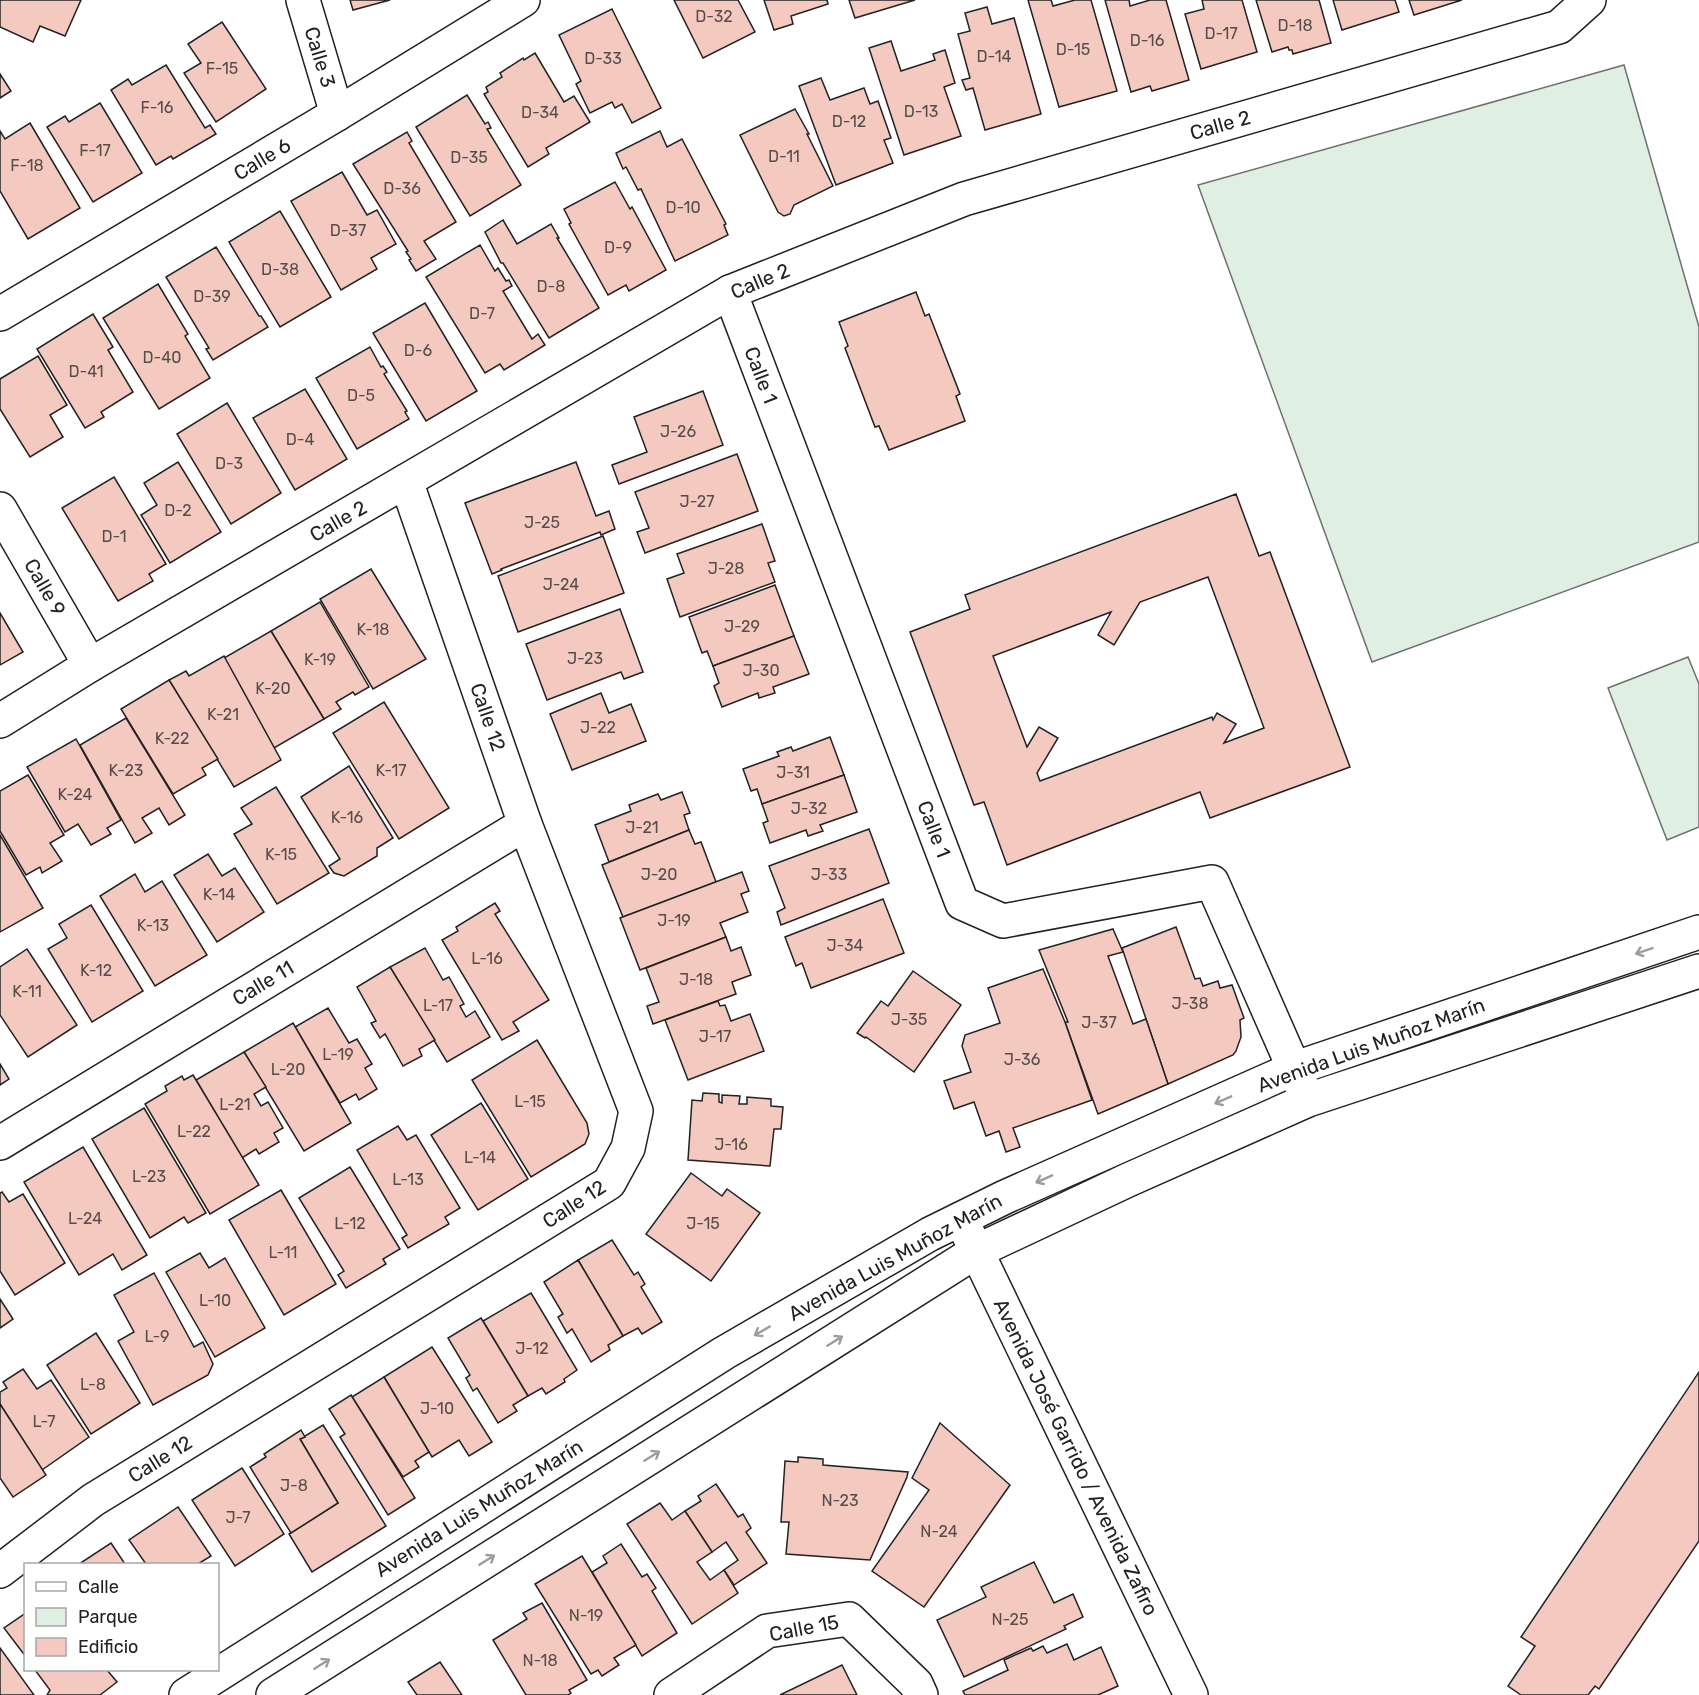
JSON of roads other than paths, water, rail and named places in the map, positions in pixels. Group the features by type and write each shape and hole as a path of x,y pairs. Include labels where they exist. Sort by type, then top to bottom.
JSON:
{"street":[{"name":"Calle 3","path":"303,0 338,114"},
{"name":"Calle 6","path":"0,314 338,114 523,0"},
{"name":"Calle 2","path":"0,721 90,665 730,292 964,199 1559,27 1589,0"},
{"name":"Calle 1","path":"730,292 962,903 1003,921 1212,882 1308,1100"},
{"name":"Calle 12","path":"0,1570 93,1500 609,1183 628,1148 636,1111 525,824 406,481"},
{"name":"Calle 9","path":"0,509 90,665"},
{"name":"Calle 11","path":"0,1143 525,824"},
{"name":"Avenida Luis Muñoz Marín","path":"186,1695 724,1353 919,1240 1005,1197 1293,1069 1699,932"},
{"name":"Avenida Luis Muñoz Marín","path":"273,1695 977,1251 1128,1180 1308,1100 1699,971"},
{"name":"Avenida José Garrido / Avenida Zafiro","path":"961,1219 1191,1695"},
{"name":"Calle 15","path":"671,1695 767,1631 849,1619 916,1684 921,1695"}]}
